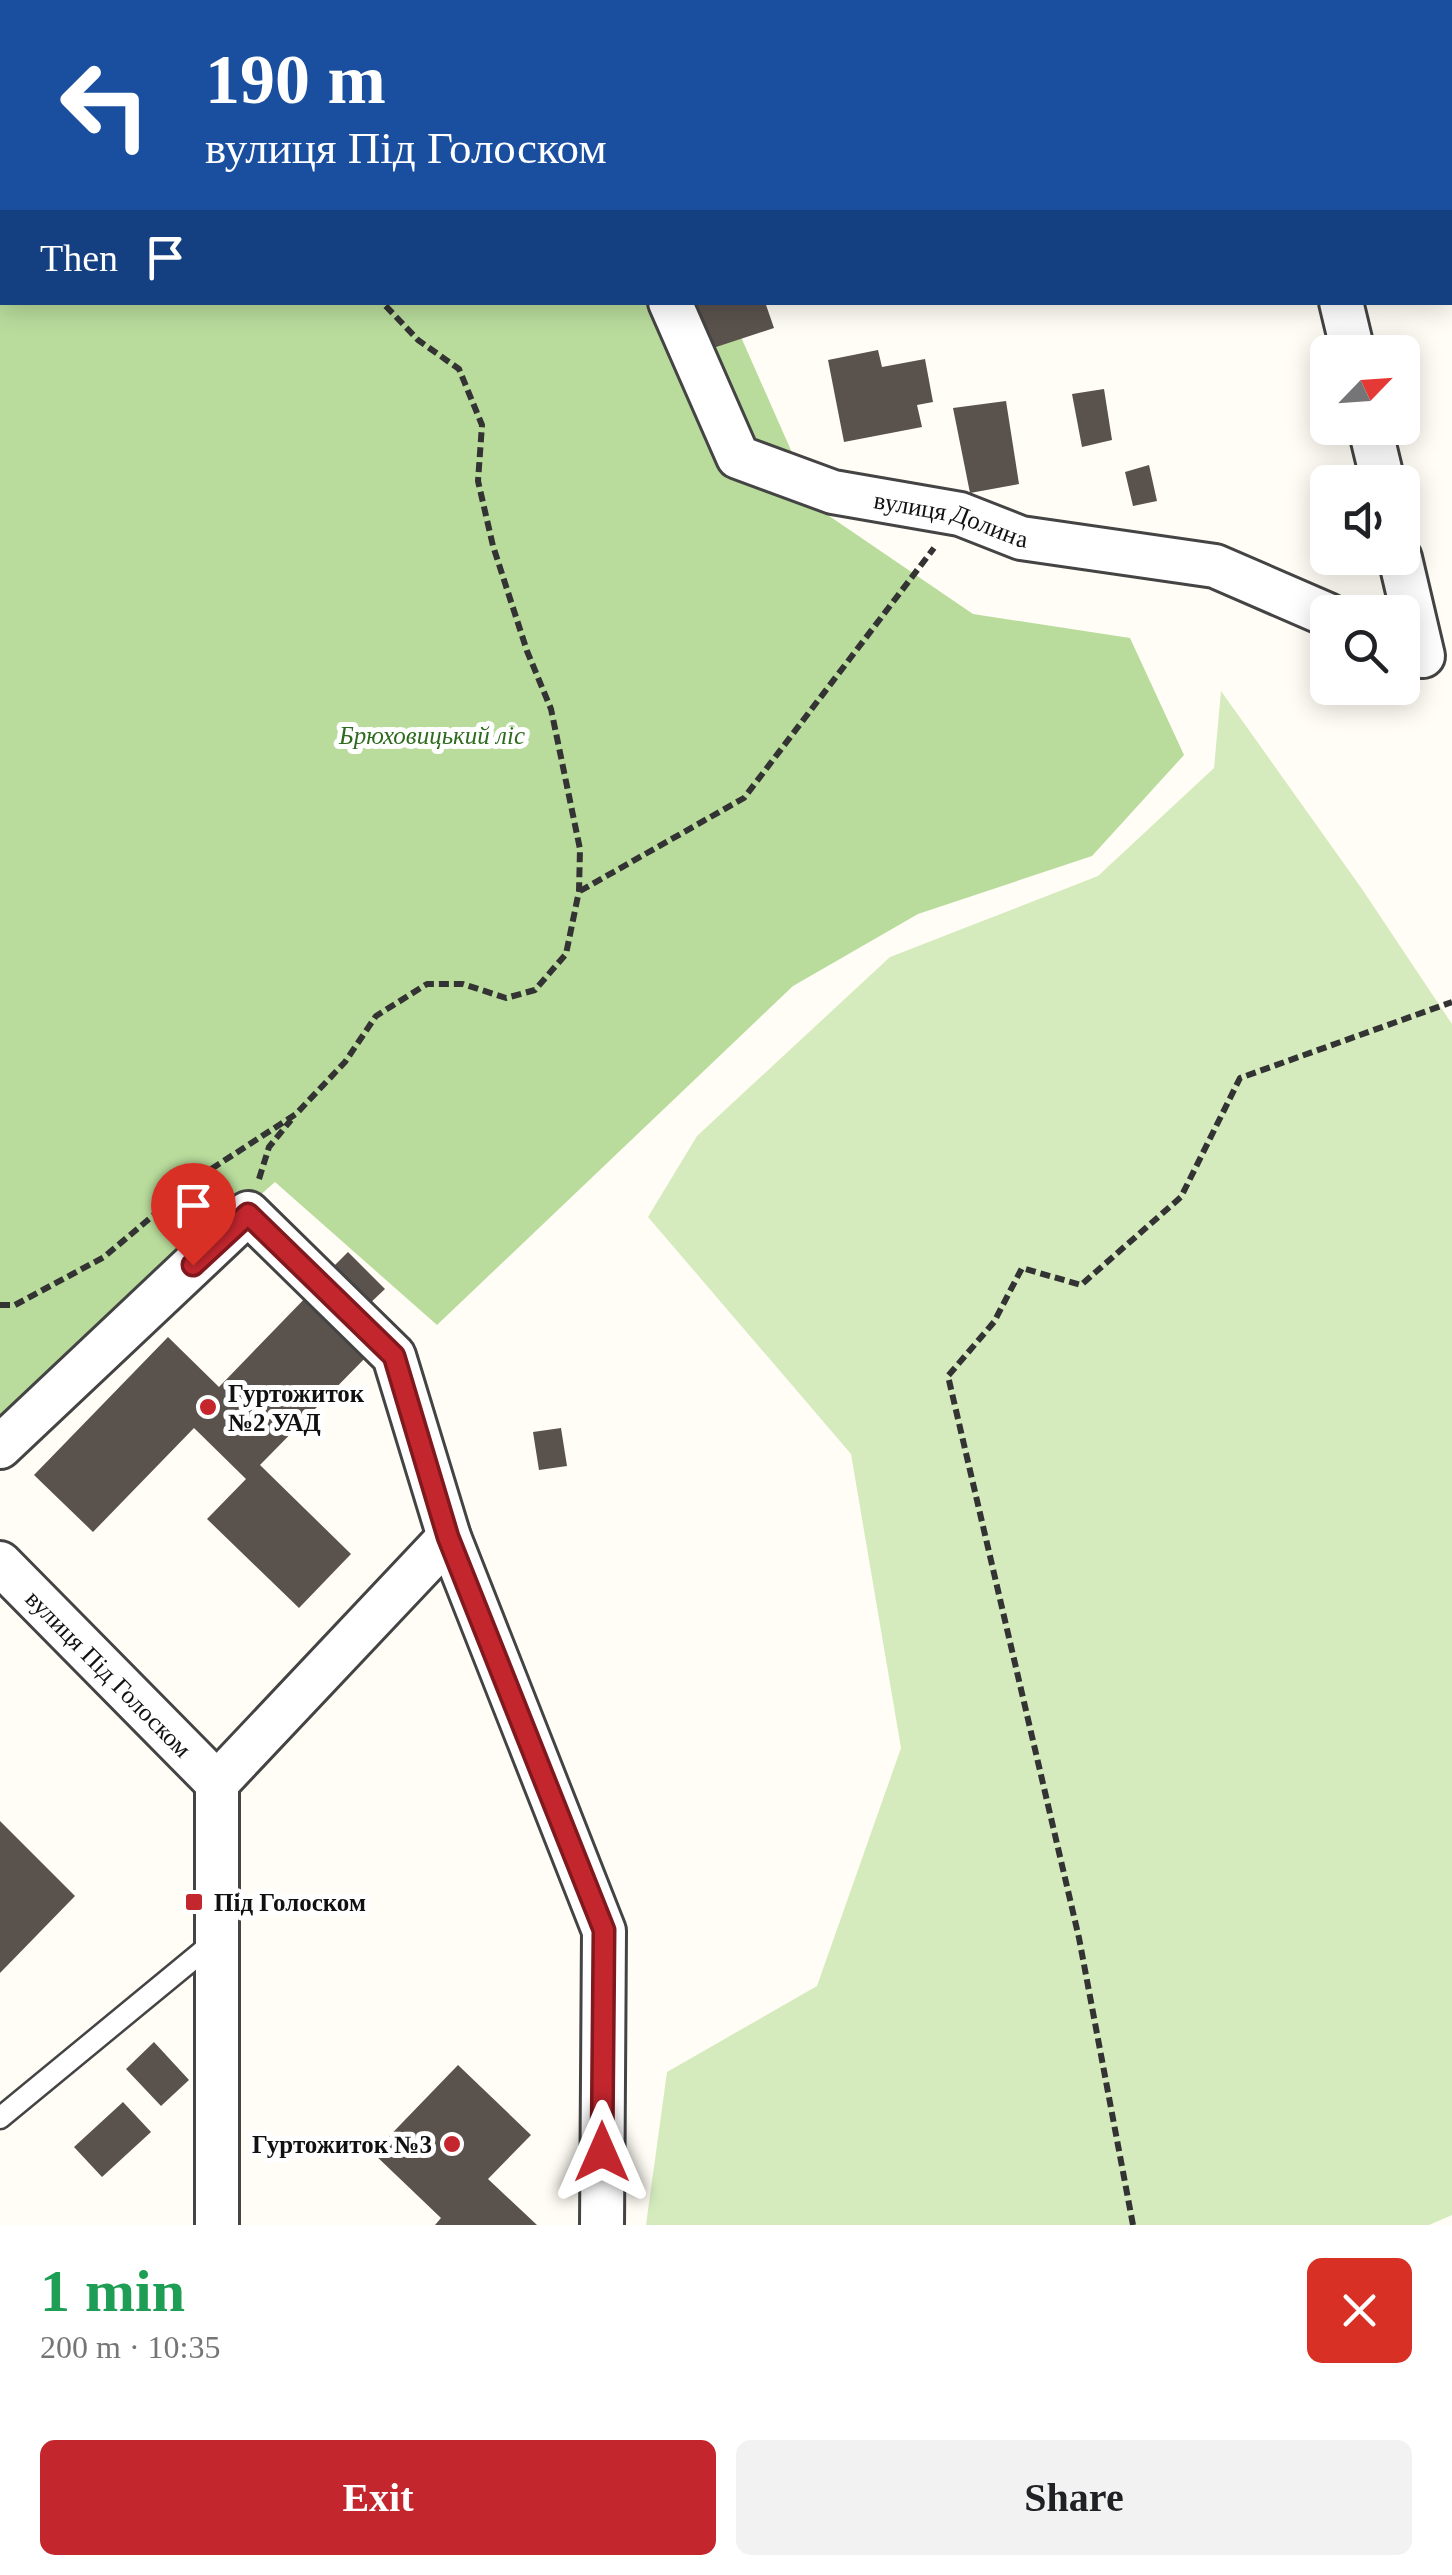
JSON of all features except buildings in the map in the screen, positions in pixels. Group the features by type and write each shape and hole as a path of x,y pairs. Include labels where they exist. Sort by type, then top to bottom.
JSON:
{"street":[{"name":"вулиця Долина","path":"671,305 738,457 832,492 960,514 1021,538 1215,566 1310,606"},
{"path":"1343,305 1349,335"},
{"path":"1404,575 1426,662"},
{"path":"0,1447 248,1214 394,1356 448,1537 604,1930 602,2225"},
{"path":"217,2225 217,1783 448,1537"},
{"name":"вулиця Під Голоском","path":"0,1563 217,1783"}],"lane":[{"path":"0,2118 218,1938"}],"path":[{"path":"248,1214 269,1148 345,1062 376,1016 427,984 463,984 506,998 535,990 566,954 579,892 580,849 551,709 527,651 493,546 478,481 482,425 459,370 418,340 385,305"},
{"path":"579,892 744,798 960,514"},
{"path":"1134,2225 1079,1938 948,1376 994,1322 1022,1268 1081,1285 1181,1197 1240,1078 1452,1002"},
{"path":"0,1305 15,1305 104,1257 199,1178 296,1114"}],"green space":[{"name":"Брюховицький ліс","path":"0,305 727,305 816,507 973,614 1130,638 1184,755 1092,856 918,914 793,986 437,1325 275,1182 0,1423"},
{"path":"1221,691 1452,1024 1452,2215 1429,2225 646,2225 667,2072 817,1986 901,1748 851,1454 648,1217 697,1136 890,957 1098,876 1214,768"}],"place":[{"name":"Гуртожиток №2 УАД","path":"208,1407"},
{"name":"Під Голоском","path":"194,1902"},
{"name":"Гуртожиток №3","path":"452,2144"}],"route":[{"path":"193,1265 248,1214 394,1356 448,1537 604,1930 602,2152"}]}
